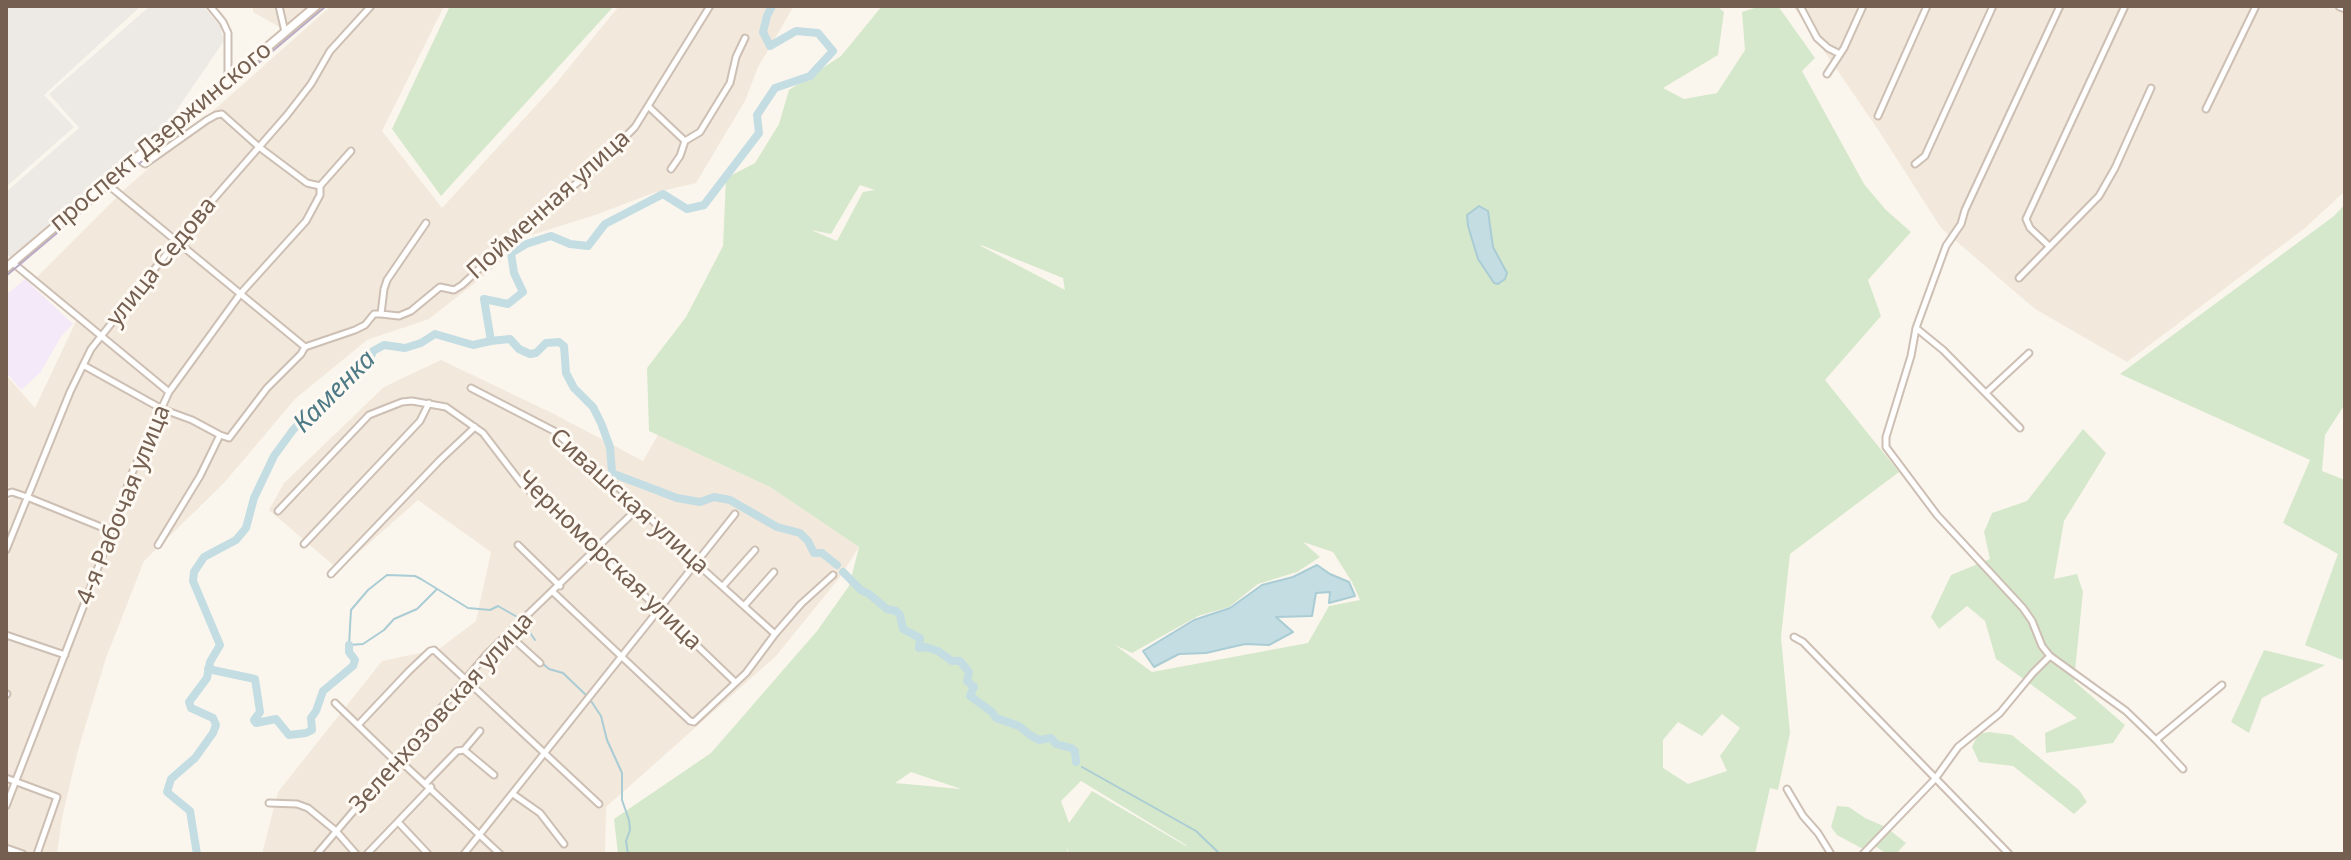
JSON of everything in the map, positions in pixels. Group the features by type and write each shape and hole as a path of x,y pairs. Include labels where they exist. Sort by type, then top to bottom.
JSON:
{"main road":[{"name":"проспект Дзержинского","path":"9,266 314,7"}],"street":[{"path":"210,6 228,33 228,82"},
{"path":"279,6 285,33"},
{"name":"улица Седова","path":"6,550 83,365 101,336 176,242 311,84 330,51 371,6"},
{"name":"Пойменная улица","path":"305,347 355,330 365,325 374,314 399,316 411,311 440,287 454,290 462,285 528,223 594,169 635,127 710,6"},
{"path":"1800,6 1817,38 1840,54"},
{"path":"1827,74 1863,6"},
{"path":"1878,116 1927,6"},
{"path":"1915,164 1925,156 1993,6"},
{"path":"2060,6 1961,224 1946,246 1916,328 1911,356 1886,437 1886,447 1937,515 2023,608 2050,656 2126,711 2183,769"},
{"path":"2049,246 2026,224 2026,219 2125,6"},
{"path":"2206,109 2256,6"},
{"path":"685,141 700,132 730,83 736,57 745,38"},
{"path":"2019,278 2099,196 2151,88"},
{"path":"648,106 685,141"},
{"path":"137,159 145,164 216,115 222,114 307,183 320,186 351,151"},
{"path":"671,169 685,141"},
{"path":"83,365 162,409 229,438 267,388 305,347 107,184"},
{"name":"4-я Рабочая улица","path":"6,806 133,471 169,392 241,293 306,221 320,195 320,186"},
{"path":"381,314 387,280 426,223"},
{"path":"9,266 169,392"},
{"path":"1916,328 1943,350 2020,428"},
{"path":"1986,393 2029,353"},
{"name":"Сивашская улица","path":"471,388 554,431 775,634"},
{"name":"Черноморская улица","path":"278,511 369,415 402,402 446,407 475,427 522,484 735,682"},
{"path":"304,544 420,421 429,403"},
{"path":"331,574 475,427"},
{"path":"158,545 200,476 220,435"},
{"path":"9,493 27,497 111,531"},
{"name":"Зеленхозовская улица","path":"317,854 466,679 639,507"},
{"path":"464,854 735,514"},
{"path":"518,545 560,586"},
{"path":"723,586 755,550"},
{"path":"744,606 774,572"},
{"path":"553,592 694,722 746,673 801,604 833,575"},
{"path":"508,634 540,663"},
{"path":"6,635 65,655"},
{"path":"1794,637 1803,642 2009,854"},
{"path":"358,725 430,651 438,652 599,804"},
{"path":"1863,854 1935,779 1958,747 2000,713 2050,656"},
{"path":"2156,740 2222,685"},
{"path":"335,703 500,854"},
{"path":"367,854 457,751 464,750 480,731"},
{"path":"464,750 494,775"},
{"path":"6,778 57,797 37,854"},
{"path":"1787,789 1831,854"},
{"path":"513,794 540,813 564,844"},
{"path":"269,803 302,805 336,831 356,854"},
{"path":"398,822 428,854"},
{"path":"6,848 23,854"}],"shaded area":[{"path":"6,6 141,6 44,95 74,127 6,187"},
{"path":"150,6 203,6 220,26 224,41 154,143 15,262 6,253 6,192 79,128 49,94"},
{"path":"253,6 310,6 283,29 253,12"},
{"path":"331,6 444,6 382,131 442,208 553,87 619,6 794,6 758,67 745,101 696,183 653,193 522,238 495,267 429,319 367,340 295,399 224,483 144,561 106,658 78,750 57,854 6,854 6,502 20,492 6,486 6,375 35,408 78,317 36,278 124,190"},
{"path":"1793,6 2333,6 2345,11 2345,191 2305,228 2127,362 2035,309 1941,228"},
{"path":"25,279 73,324 61,337 40,373 21,390 6,372 6,295"},
{"path":"441,360 643,461 658,435 770,487 859,547 840,577 776,656 606,807 605,854 262,854 278,792 382,661 439,649 476,621 491,552 418,500 339,570 269,510 284,483 384,387"}],"green space":[{"path":"450,6 614,6 441,196 392,129"},
{"path":"882,6 1717,6 1724,12 1718,55 1663,88 1684,99 1717,93 1745,50 1742,12 1761,6 1778,6 1815,58 1802,71 1864,184 1886,210 1911,232 1868,280 1881,316 1825,380 1899,472 1790,554 1781,637 1790,733 1778,790 1770,788 1755,854 1068,854 1068,846 1067,854 618,854 614,819 711,753 817,631 849,586 859,547 770,487 649,431 647,368 686,317 723,246 726,178 755,163 779,124 789,90 841,56","holes":["860,185 875,190 863,192 837,241 811,230 831,234","981,245 1063,278 1065,290 981,246","1303,542 1333,552 1360,600 1329,606 1308,643 1152,672 1115,645 1132,653 1198,616 1229,607 1258,584 1297,572 1320,557","1722,714 1740,728 1720,756 1727,771 1688,784 1663,768 1663,740 1678,722 1702,736","911,772 961,789 895,783","1081,781 1186,846 1092,791 1069,823 1061,801"]},
{"path":"2345,204 2345,404 2325,435 2322,471 2345,480 2345,661 2305,645 2338,554 2283,523 2310,460 2120,374 2334,216"},
{"path":"2083,429 2106,453 2064,521 2054,579 2077,574 2083,592 2074,681 2125,725 2113,743 2046,753 2045,733 2077,718 1996,659 1985,621 1967,606 1939,629 1931,617 1951,575 1990,559 1984,532 1992,513 2027,501"},
{"path":"2264,650 2325,665 2262,698 2249,733 2231,722"},
{"path":"1978,734 2012,735 2079,790 2087,802 2074,814 2013,766 1979,762 1972,747"},
{"path":"1837,806 1849,807 1886,827 1906,843 1892,854 1875,846 1863,849 1837,835 1831,827"}],"water":[{"path":"1479,206 1488,211 1493,247 1507,273 1498,284 1494,283 1478,259 1468,226 1467,215"},
{"path":"1317,565 1349,582 1355,596 1329,603 1330,592 1316,593 1312,616 1276,617 1293,632 1269,645 1245,644 1206,653 1179,654 1154,667 1143,651 1194,620 1230,608 1262,585 1293,577"}],"waterway":[{"name":"Каменка","path":"197,854 190,811 167,792 171,779 195,758 216,725 213,718 191,708 189,702 207,678 210,662 220,645 193,581 194,572 204,557 236,540 246,528 254,498 274,456 316,406 367,368 373,351 384,345 405,348 435,334 473,345 491,341 484,299 508,304 523,292 514,273 511,253 526,244 551,236 570,244 588,246 605,224 663,194 687,209 704,205 759,133 757,115 775,88 810,76 833,51 818,33 796,31 770,46 763,32 772,6"},
{"path":"491,341 510,339 519,349 530,354 536,353 546,343 559,342 564,346 566,373 574,388 593,407 601,423 610,447 612,472"},
{"path":"614,474 677,498 700,502 714,497 730,500 777,527 800,533 814,553 822,553 837,565"},
{"path":"843,572 861,590 887,609 896,611 903,629 920,638 919,648 926,647 952,661 960,661 969,672 967,681 974,687 970,696 996,718 1019,726 1039,740 1051,738 1056,744 1071,748 1075,751 1076,762"},
{"path":"437,589 417,609 394,619 363,644 349,645 351,610 368,590 387,575 415,576 421,579 468,608 490,610 498,606 519,618"},
{"path":"524,624 535,640"},
{"path":"208,669 255,679 260,712 254,720 256,723 276,719 289,735 306,733 312,730 311,718 323,691 353,666 355,660 349,652 349,645"},
{"path":"542,663 549,669 563,673 587,696"},
{"path":"591,701 601,716 607,740 622,773 622,800 630,830 626,841 628,854"},
{"path":"1082,767 1196,831 1220,854"}],"tram line":[{"path":"6,276 326,6"}]}
